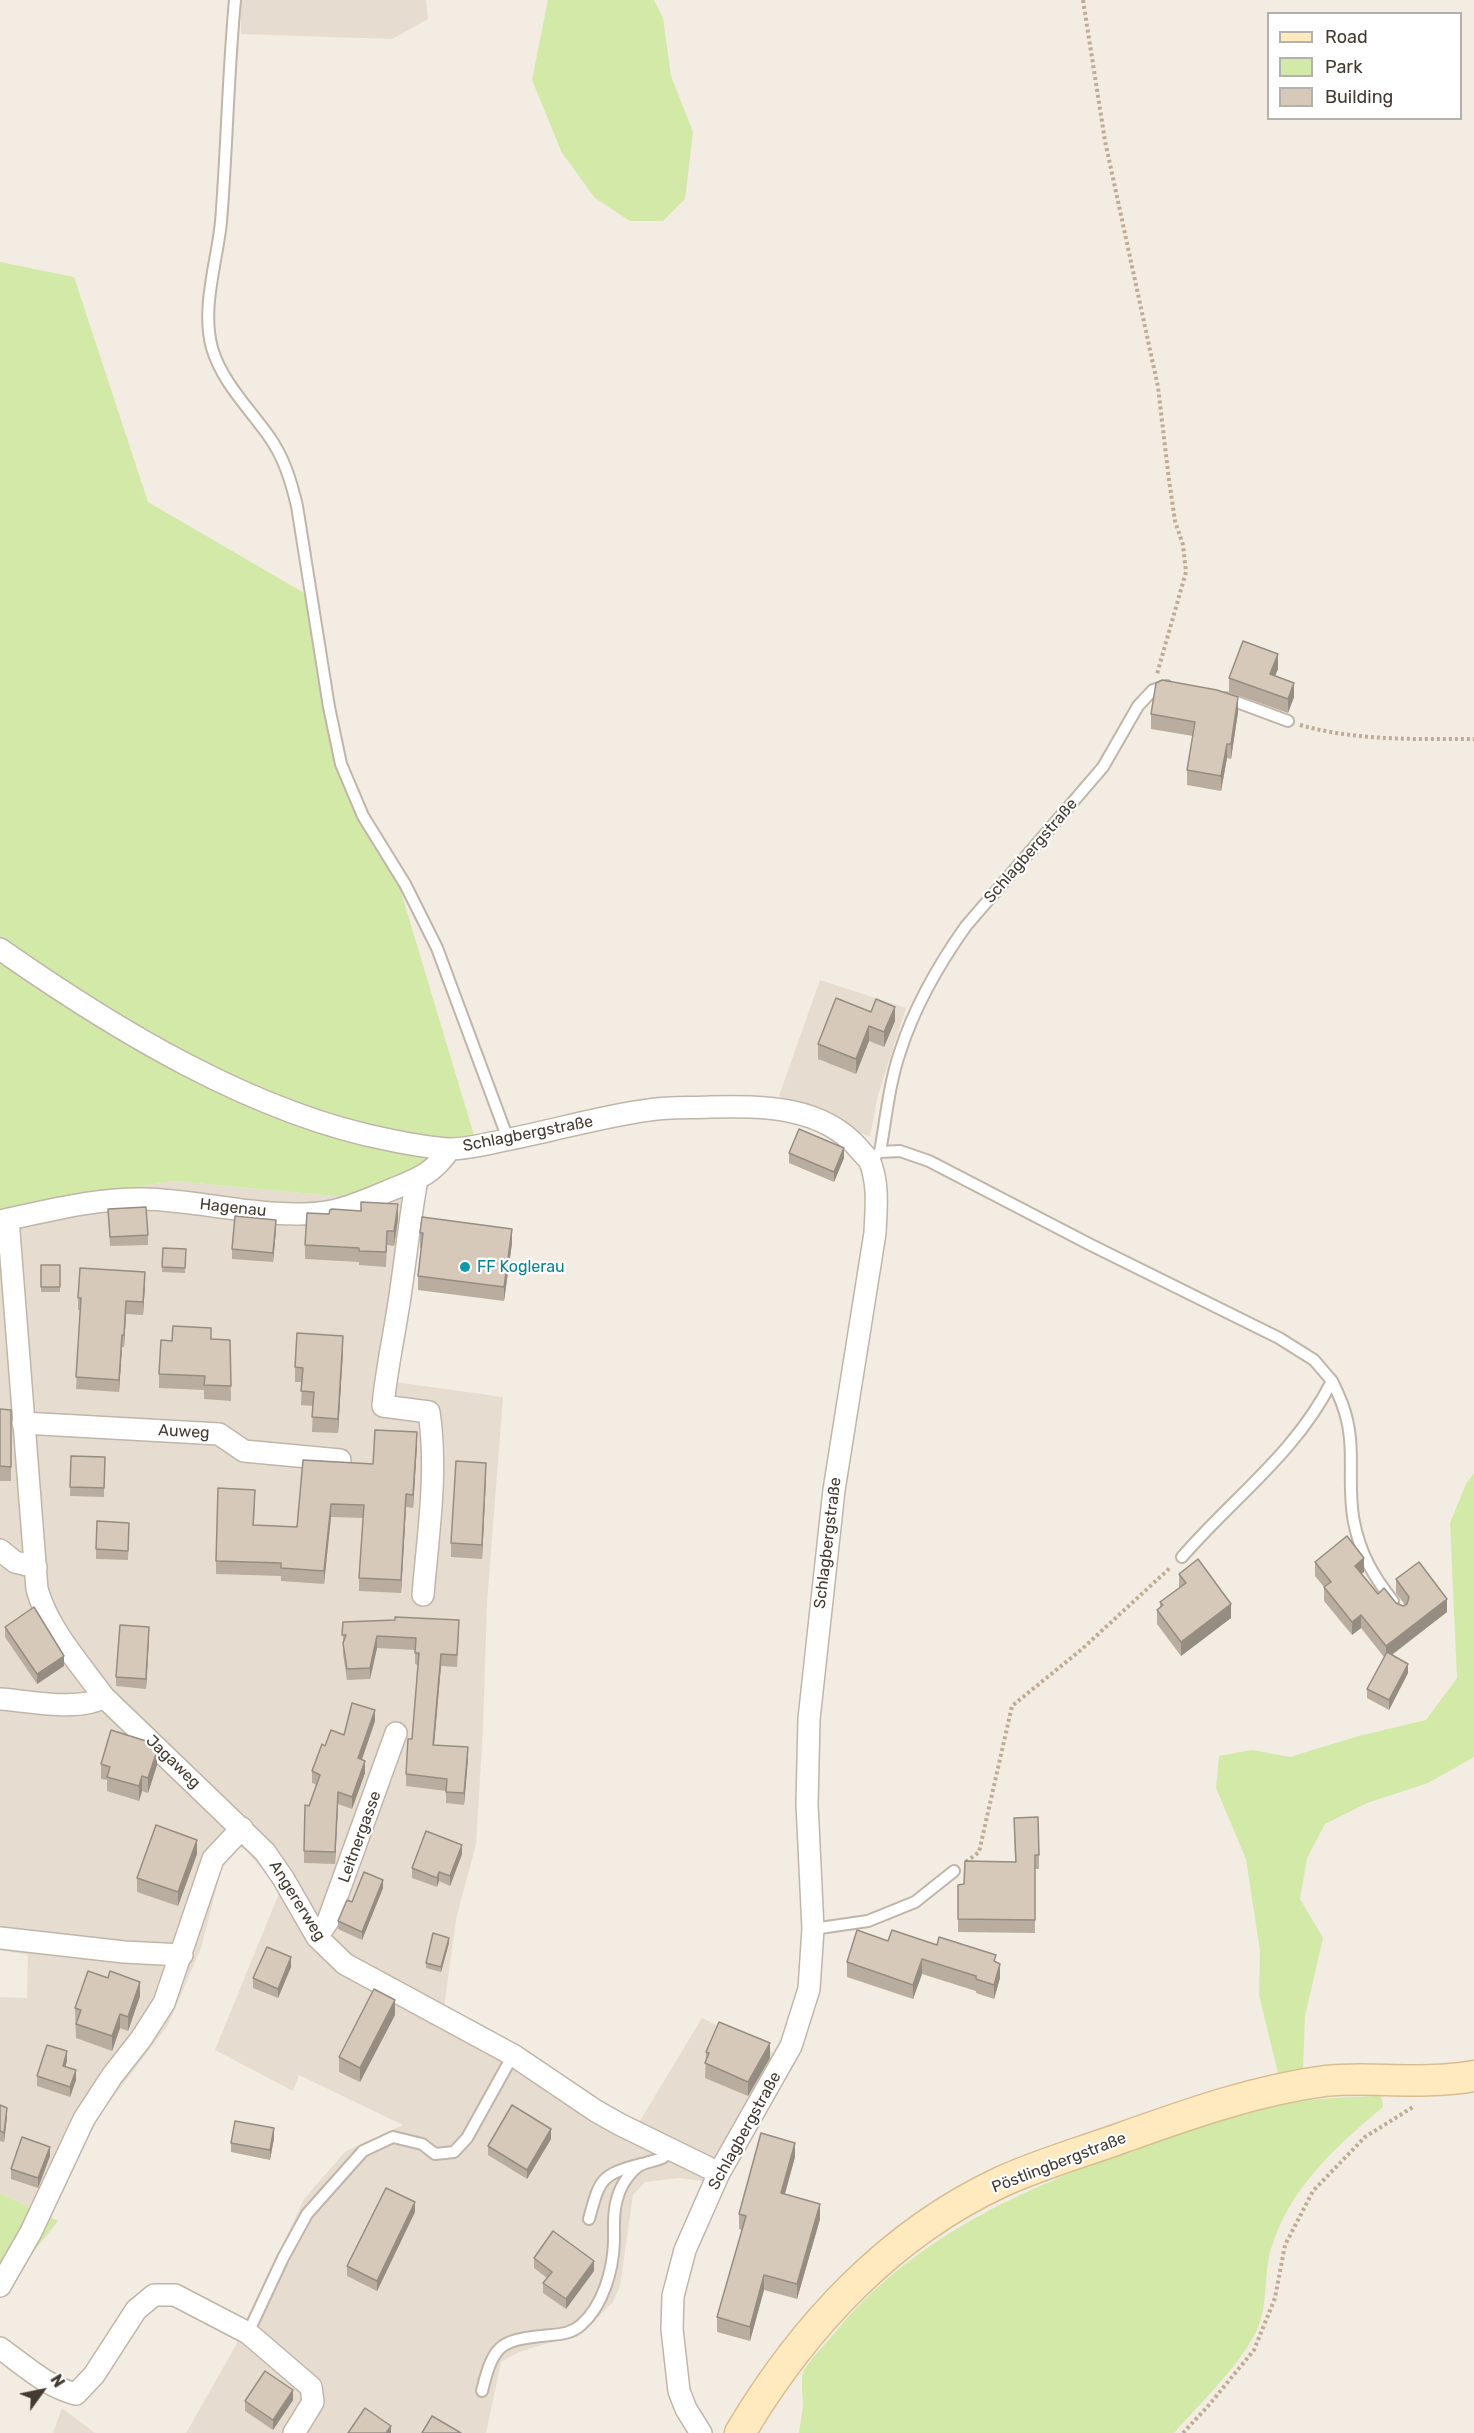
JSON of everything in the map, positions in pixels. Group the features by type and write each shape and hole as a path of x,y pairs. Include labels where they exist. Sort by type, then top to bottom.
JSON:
{"main road":[{"name":"Pöstlingbergstraße","path":"740,2433 770,2385 809,2334 857,2282 910,2236 941,2214 1002,2182 1140,2132 1256,2095 1348,2079 1433,2080 1474,2076"}],"street":[{"name":"Schlagbergstraße","path":"0,949 127,1032 233,1088 339,1129 390,1141 450,1149 650,1110 769,1108 819,1119 874,1156 876,1193 874,1233 834,1490 809,1719 807,1804 813,1929 809,1989 791,2046 719,2173 685,2250 673,2296 673,2349 679,2391 686,2409 701,2433"},
{"name":"Hagenau","path":"4,1220 65,1206 118,1199 147,1199 282,1213 331,1211 417,1179 438,1166 450,1149"},
{"path":"417,1179 387,1367 383,1406 429,1412 433,1472 423,1595"},
{"path":"0,1550 15,1562 36,1567 4,1220"},
{"name":"Auweg","path":"23,1423 219,1434 244,1451 340,1460"},
{"name":"Jagaweg","path":"36,1567 37,1589 47,1613 59,1634 104,1696 242,1828"},
{"path":"0,1699 77,1705 96,1701 104,1696"},
{"name":"Leitnergasse","path":"317,1937 328,1921 396,1733"},
{"path":"0,2286 31,2232 84,2120 164,2003 213,1859 242,1828"},
{"name":"Angererweg","path":"242,1828 274,1863 317,1937 332,1953 362,1975 513,2055 596,2112 719,2173"},
{"path":"0,1938 124,1952 182,1954"},
{"path":"0,2348 45,2381 65,2392 76,2394 94,2375 136,2310 154,2295 175,2295 249,2333 267,2351 304,2379 313,2393 309,2411 294,2433"}],"lane":[{"path":"235,0 220,225 210,303 209,327 212,348 230,386 269,436 290,478 297,506 329,707 341,764 363,816 405,884 437,948 508,1139"},
{"path":"1153,690 1175,686"},
{"name":"Schlagbergstraße","path":"874,1156 900,1051 915,1015 951,947 985,903 1103,767 1133,712 1153,690"},
{"path":"1216,694 1288,722"},
{"path":"874,1156 900,1151 929,1161 1091,1245 1230,1312 1303,1352 1324,1370 1342,1400 1348,1421 1353,1520 1358,1540 1375,1579 1402,1612"},
{"path":"1182,1557 1277,1460 1321,1402 1332,1381"},
{"path":"813,1929 868,1921 915,1902 954,1871"},
{"path":"249,2333 283,2258 307,2214 340,2175 363,2151 393,2137 422,2144 435,2154 454,2152 467,2138 513,2055"},
{"path":"589,2219 601,2182 615,2173 659,2160 670,2150"},
{"path":"482,2391 488,2365 500,2347 520,2338 572,2331 581,2325 591,2313 603,2292 612,2263 615,2208 618,2196 627,2179 642,2164"}],"path":[{"path":"1083,0 1105,141 1158,387 1175,521 1183,545 1186,572 1153,690"},
{"path":"1288,722 1341,734 1369,737 1474,739"},
{"path":"954,1871 979,1852 1012,1706 1082,1650 1182,1557"},
{"path":"1183,2433 1254,2350 1275,2298 1285,2245 1312,2191 1365,2137 1429,2096 1434,2089 1433,2080"}],"shaded area":[{"path":"241,0 426,0 428,19 392,39 241,34"},
{"path":"820,980 906,1008 878,1095 870,1137 779,1096"},
{"path":"406,1179 395,1382 503,1397 487,1602 476,1844 456,1919 444,2008 635,2129 702,2018 778,2055 710,2182 679,2178 645,2182 633,2195 620,2286 613,2302 591,2324 559,2340 519,2352 501,2362 486,2433 186,2433 236,2345 304,2199 346,2151 403,2125 299,2075 293,2091 215,2050 280,1891 245,1849 234,1846 223,1863 201,1948 168,2025 99,2116 51,2217 0,2193 0,1997 27,1998 28,1955 0,1950 0,1209 174,1181 356,1198"},
{"path":"62,2408 95,2433 53,2433"}],"green space":[{"path":"548,0 654,0 663,18 671,76 693,132 685,199 663,221 630,221 595,198 562,153 532,80"},
{"path":"0,262 74,277 148,502 311,597 345,759 396,875 479,1152 356,1198 174,1181 0,1209"},
{"path":"1474,1473 1474,1757 1428,1783 1367,1803 1325,1824 1307,1858 1300,1899 1323,1938 1305,2016 1303,2069 1278,2073 1259,1995 1260,1951 1246,1859 1216,1788 1219,1756 1252,1750 1290,1757 1359,1736 1426,1720 1457,1678 1450,1523 1466,1484"},
{"path":"1381,2096 1383,2107 1348,2137 1316,2170 1289,2207 1271,2249 1264,2303 1255,2334 1228,2373 1174,2433 799,2433 803,2406 803,2374 810,2361 864,2301 897,2270 972,2220 1053,2180 1232,2116 1292,2102"},
{"path":"0,2193 58,2221 0,2294"}],"building":[{"path":"1243,641 1278,654 1270,674 1294,683 1288,699 1229,678"},
{"path":"1162,680 1217,690 1238,697 1231,744 1227,744 1221,776 1187,770 1195,722 1151,714 1156,683"},
{"path":"836,998 871,1012 876,999 895,1007 884,1032 869,1026 856,1059 818,1044"},
{"path":"799,1129 844,1148 834,1172 789,1153"},
{"path":"361,1202 398,1204 394,1231 387,1231 386,1252 305,1245 307,1213 329,1214 332,1209 361,1211"},
{"path":"146,1207 148,1235 110,1237 108,1209"},
{"path":"235,1216 276,1220 273,1253 232,1249"},
{"name":"FF Koglerau","path":"422,1217 512,1229 504,1287 418,1276 423,1233 420,1233"},
{"path":"163,1248 186,1249 185,1268 162,1267"},
{"path":"41,1265 60,1265 60,1287 41,1287"},
{"path":"80,1268 145,1272 143,1302 126,1301 119,1380 76,1377 81,1298 78,1298"},
{"path":"173,1326 211,1328 211,1339 230,1340 231,1386 204,1385 205,1376 159,1374 161,1340 172,1341"},
{"path":"297,1333 343,1336 338,1419 312,1417 314,1392 301,1391 303,1368 295,1367"},
{"path":"0,1409 11,1410 11,1467 0,1466"},
{"path":"375,1430 417,1432 413,1495 406,1494 401,1580 359,1578 364,1505 331,1504 324,1571 281,1568 281,1563 216,1561 218,1488 255,1490 253,1525 297,1527 303,1460 373,1464"},
{"path":"71,1456 105,1457 104,1488 70,1487"},
{"path":"456,1461 486,1463 482,1545 451,1543"},
{"path":"97,1521 129,1523 128,1551 96,1549"},
{"path":"1347,1536 1364,1558 1355,1566 1378,1594 1384,1588 1396,1603 1403,1606 1407,1604 1409,1597 1396,1579 1419,1562 1447,1599 1386,1646 1361,1615 1352,1622 1324,1587 1331,1582 1315,1562"},
{"path":"1198,1559 1231,1604 1181,1642 1157,1610 1163,1605 1160,1602 1186,1583 1179,1574"},
{"path":"34,1607 64,1656 37,1674 5,1627"},
{"path":"395,1617 459,1620 457,1655 441,1654 433,1745 468,1747 464,1793 446,1792 447,1779 406,1774 408,1739 412,1739 419,1653 415,1653 416,1638 377,1636 370,1668 347,1669 343,1643 346,1635 342,1635 343,1622 395,1620"},
{"path":"120,1625 149,1627 146,1679 116,1677"},
{"path":"1387,1652 1408,1664 1389,1700 1367,1689"},
{"path":"352,1703 375,1710 358,1758 365,1761 352,1797 338,1792 335,1852 304,1851 305,1805 309,1806 320,1775 312,1771 322,1744 325,1746 331,1730 344,1735"},
{"path":"111,1730 146,1741 157,1751 148,1778 142,1776 139,1786 107,1777 110,1767 101,1764"},
{"path":"1038,1817 1039,1855 1035,1855 1035,1920 958,1919 958,1885 964,1884 965,1861 1016,1862 1014,1818"},
{"path":"156,1825 197,1840 178,1892 137,1878"},
{"path":"426,1831 462,1845 450,1876 439,1872 437,1878 412,1868"},
{"path":"364,1872 383,1880 362,1932 338,1921 347,1900 352,1902"},
{"path":"857,1930 888,1941 892,1930 937,1945 939,1937 996,1955 994,1961 1000,1964 994,1985 976,1979 976,1976 922,1959 913,1985 847,1962"},
{"path":"433,1933 449,1938 441,1967 426,1963"},
{"path":"267,1947 291,1957 278,1989 253,1978"},
{"path":"88,1971 108,1978 110,1971 140,1982 128,2017 120,2014 112,2036 76,2024 81,2010 75,2008"},
{"path":"374,1989 395,2000 360,2068 339,2057"},
{"path":"719,2022 770,2043 748,2082 705,2063 709,2053 706,2052"},
{"path":"47,2045 67,2051 63,2066 76,2070 70,2087 37,2076"},
{"path":"0,2105 7,2108 4,2133 0,2131"},
{"path":"512,2105 551,2129 527,2170 488,2146"},
{"path":"235,2121 274,2128 270,2150 231,2143"},
{"path":"761,2133 795,2143 781,2193 820,2204 797,2284 764,2275 750,2327 717,2317 746,2216 739,2214"},
{"path":"22,2137 50,2147 38,2178 11,2169"},
{"path":"386,2188 415,2202 377,2281 347,2266"},
{"path":"553,2231 594,2261 566,2299 543,2283 552,2272 534,2258"},
{"path":"265,2371 293,2390 273,2420 245,2401"},
{"path":"365,2408 391,2426 386,2433 348,2433"},
{"path":"432,2416 461,2433 422,2433"}],"place":[{"name":"FF Koglerau","path":"465,1267"}]}
